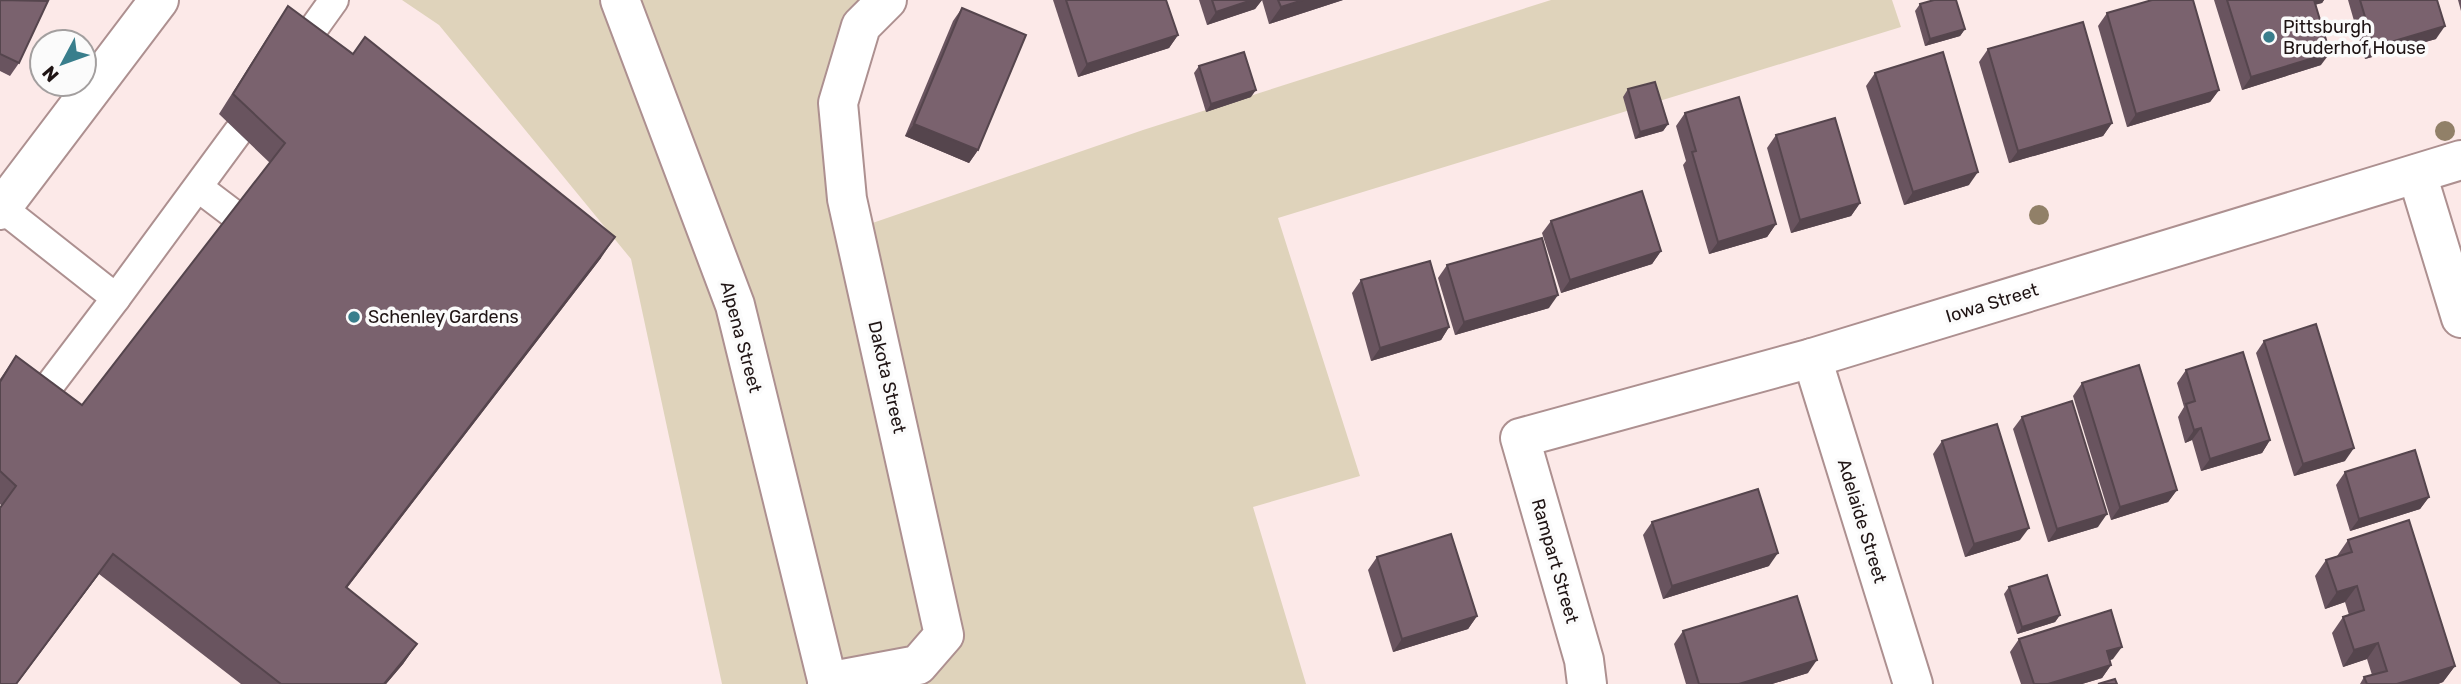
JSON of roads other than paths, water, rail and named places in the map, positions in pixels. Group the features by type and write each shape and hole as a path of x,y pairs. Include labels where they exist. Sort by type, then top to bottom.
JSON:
{"street":[{"path":"1,209 159,0"},
{"name":"Alpena Street","path":"621,0 735,305 827,683"},
{"name":"Dakota Street","path":"827,683 918,665 944,635 847,199 838,103 860,26 887,0"},
{"name":"Iowa Street","path":"1520,438 1812,358 2461,160"},
{"path":"2417,174 2461,318"},
{"name":"Adelaide Street","path":"1812,358 1913,684"},
{"name":"Rampart Street","path":"1520,438 1584,660 1587,684"}],"lane":[{"path":"301,46 334,0"},
{"path":"37,402 239,132"},
{"path":"199,188 232,213"},
{"path":"1,209 116,298"}],"place":[{"name":"Pittsburgh Bruderhof House","path":"2269,37"},
{"name":"Schenley Gardens","path":"354,317"}]}
